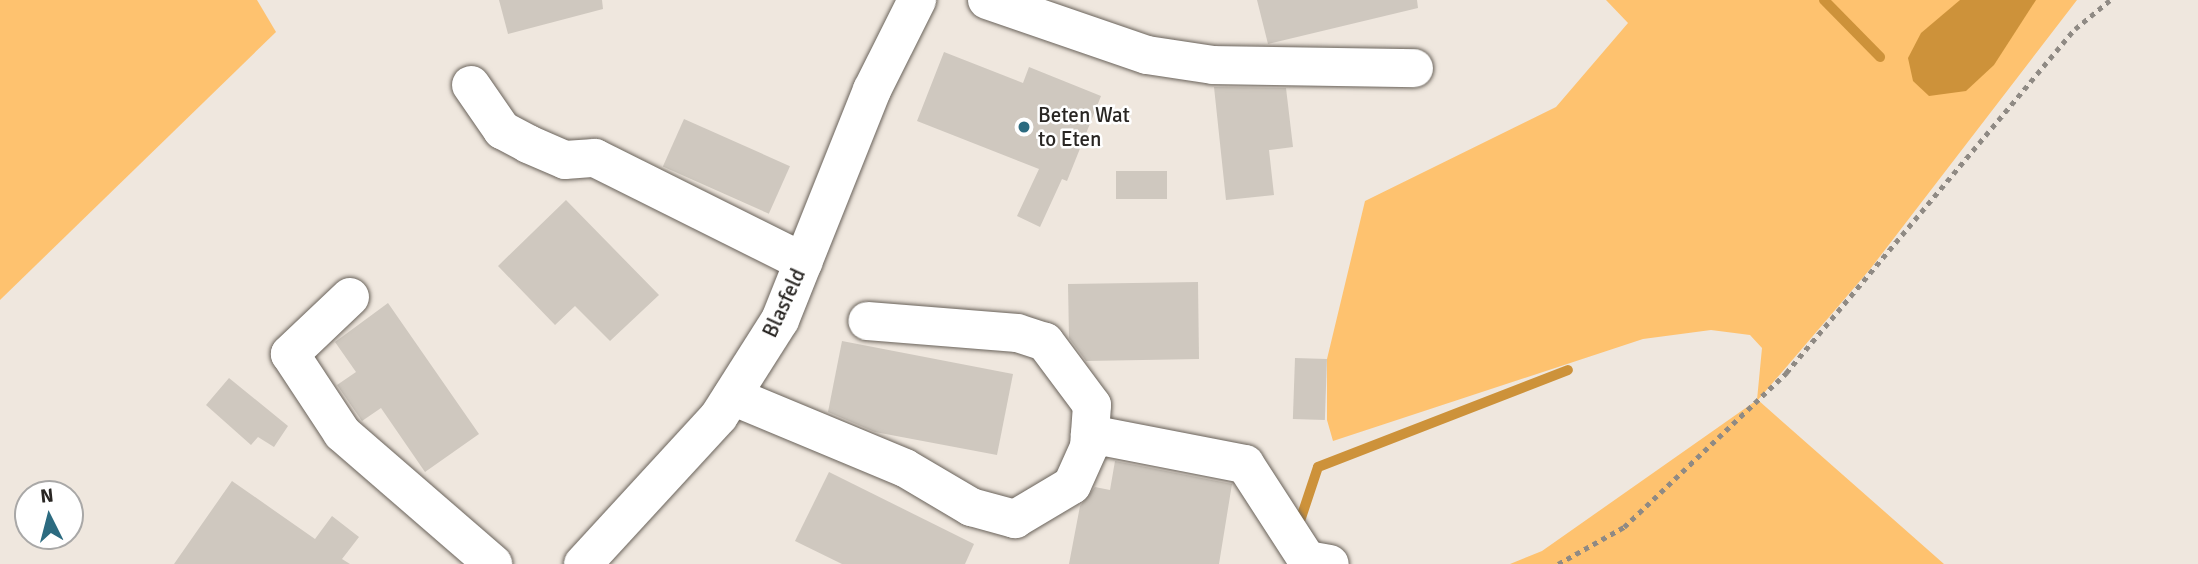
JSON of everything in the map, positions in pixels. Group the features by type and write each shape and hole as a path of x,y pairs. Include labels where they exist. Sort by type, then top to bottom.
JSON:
{"street":[{"name":"Blasfeld","path":"583,564 732,396 780,320 872,89 917,0"},
{"path":"987,0 1147,55 1213,65 1414,68"},
{"path":"471,85 502,130 528,144 565,160 595,158 804,261"},
{"path":"350,297 290,354 342,433 493,564"},
{"path":"732,396 905,468 971,507 1015,519 1072,485 1090,434 1092,405 1045,342 1017,333 867,320"},
{"path":"1090,434 1245,464 1307,560 1329,564"}],"path":[{"path":"1558,564 1624,527 1786,373 2075,29 2110,0"}],"shaded area":[{"path":"0,0 257,0 276,32 0,300"},
{"path":"1606,0 2077,0 1871,268 1758,400 1944,564 1510,564 1542,551 1757,400 1762,348 1750,335 1711,330 1643,339 1333,441 1327,420 1327,359 1365,201 1556,107 1628,23"},
{"path":"1960,0 2036,0 1994,65 1966,91 1929,96 1913,81 1908,58 1921,33"}],"building":[{"path":"499,0 602,0 603,9 508,34"},
{"path":"1257,0 1417,0 1418,8 1268,44"},
{"path":"944,52 1023,83 1029,67 1101,96 1067,181 1062,179 1040,227 1017,216 1039,169 917,121"},
{"path":"1214,87 1286,88 1293,147 1269,150 1274,195 1226,200"},
{"path":"684,119 790,166 769,214 663,167"},
{"path":"1116,171 1167,171 1167,199 1116,199"},
{"path":"566,200 659,295 610,341 575,306 555,325 498,266"},
{"path":"1198,282 1199,359 1086,361 1069,338 1068,284"},
{"path":"388,303 479,434 425,472 381,408 362,421 337,385 356,372 335,342"},
{"path":"842,341 1013,374 997,455 875,432 828,412"},
{"path":"1295,358 1327,359 1325,420 1293,419"},
{"path":"229,378 288,426 274,447 258,437 251,445 206,405"},
{"path":"1115,461 1232,484 1219,564 1069,564 1080,506 1095,487 1110,490"},
{"path":"829,472 974,544 965,564 842,564 795,541"},
{"path":"232,481 315,539 332,516 359,537 342,559 350,564 174,564"}],"waterway":[{"path":"1824,0 1880,57"},
{"path":"1298,527 1318,467 1568,370"}],"place":[{"name":"Beten Wat to Eten","path":"1024,127"}]}
